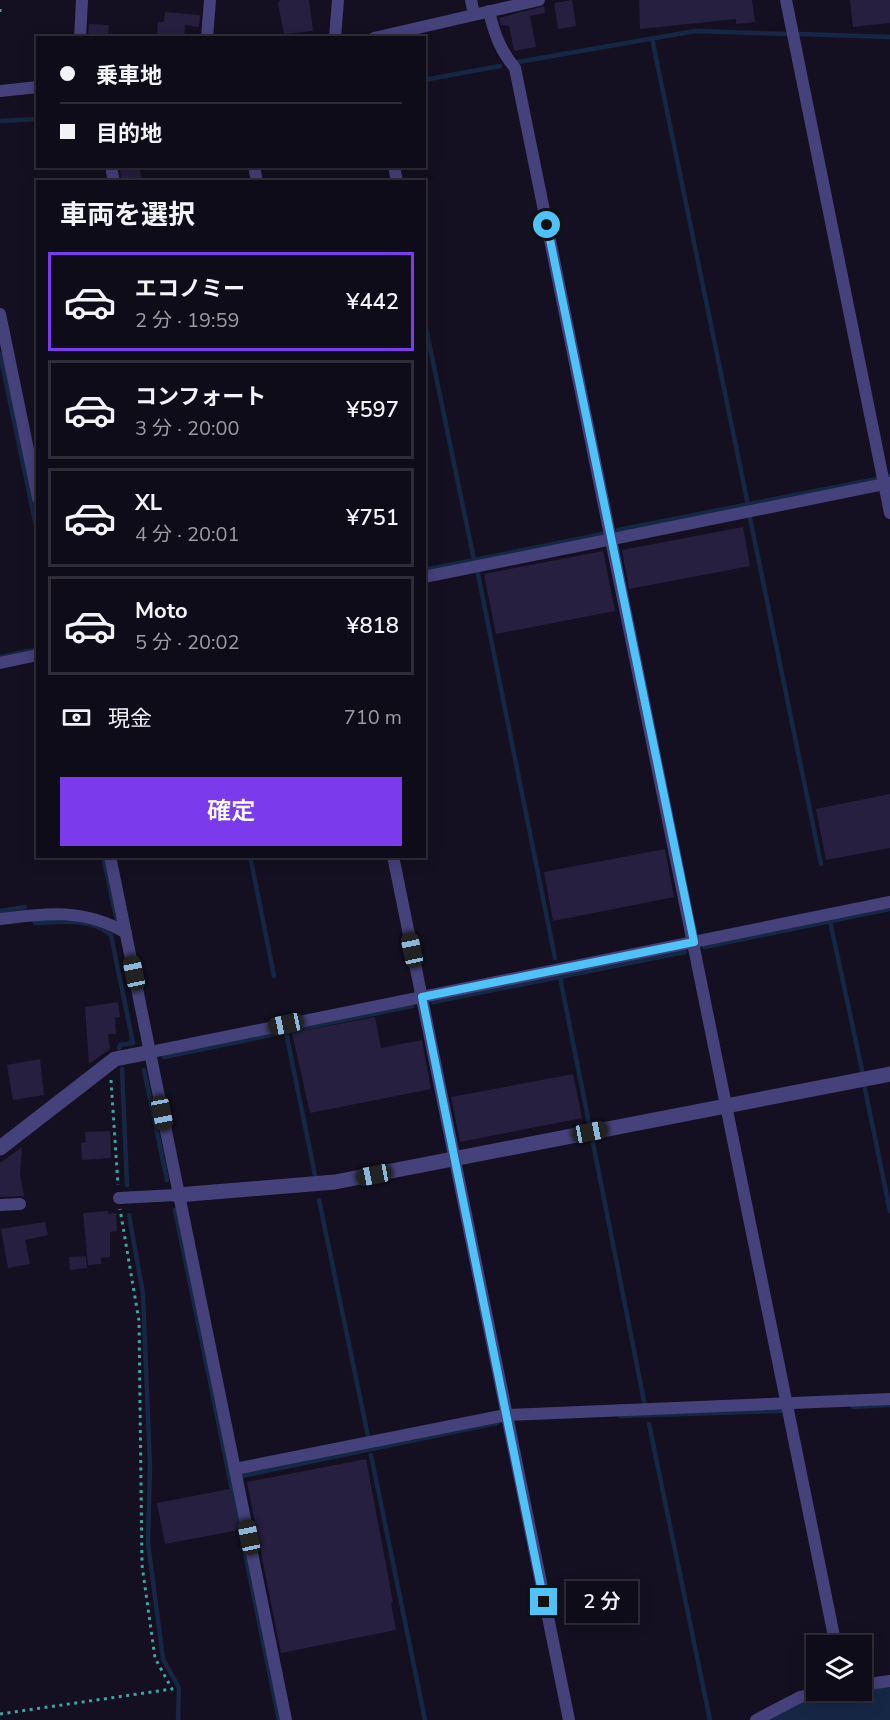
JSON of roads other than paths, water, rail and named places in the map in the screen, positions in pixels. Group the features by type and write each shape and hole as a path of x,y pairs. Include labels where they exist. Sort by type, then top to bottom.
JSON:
{"street":[{"path":"80,36 82,0"},
{"path":"207,36 210,0"},
{"path":"335,36 338,0"},
{"path":"471,0 474,14"},
{"path":"382,36 539,0"},
{"path":"786,0 887,484 890,513"},
{"path":"489,10 495,37 503,54 515,68 834,1635"},
{"path":"0,91 36,87"},
{"path":"0,314 36,488"},
{"path":"426,577 887,484"},
{"path":"0,663 36,655"},
{"path":"110,858 151,1052 177,1195 286,1720"},
{"path":"393,858 568,1720"},
{"path":"0,1148 110,1062 890,902"},
{"path":"0,919 34,915 74,915 106,921 126,933"},
{"path":"119,1198 334,1182 890,1074"},
{"path":"0,1205 20,1204"},
{"path":"235,1469 506,1414 890,1399"},
{"path":"872,1683 890,1681"},
{"path":"756,1720 806,1696"}],"water":[{"path":"890,1685 890,1720 762,1720 806,1700 872,1701 872,1688"}],"waterway":[{"path":"518,62 695,31 785,34"},
{"path":"800,34 890,37"},
{"path":"652,38 748,505"},
{"path":"426,80 500,66"},
{"path":"0,121 36,119"},
{"path":"426,328 474,560"},
{"path":"0,354 36,525"},
{"path":"618,530 877,479"},
{"path":"750,518 821,864"},
{"path":"426,570 603,534"},
{"path":"478,574 555,958"},
{"path":"0,657 36,649"},
{"path":"103,858 117,921"},
{"path":"250,858 274,976"},
{"path":"0,911 25,907"},
{"path":"704,947 890,909"},
{"path":"830,921 862,1070"},
{"path":"35,923 85,923 103,929 111,935 133,1043 120,1045 119,1048"},
{"path":"433,1002 685,952"},
{"path":"560,977 589,1123"},
{"path":"164,1057 412,1006"},
{"path":"286,1032 315,1175"},
{"path":"122,1069 127,1185"},
{"path":"144,1070 167,1180"},
{"path":"865,1089 890,1211"},
{"path":"593,1143 644,1401"},
{"path":"319,1200 368,1436"},
{"path":"175,1210 279,1720"},
{"path":"129,1215 143,1294 150,1466 148,1543 163,1659 179,1688 178,1720"},
{"path":"853,1407 890,1405"},
{"path":"620,1416 781,1411"},
{"path":"242,1476 497,1423"},
{"path":"649,1424 710,1720"},
{"path":"371,1455 425,1720"}]}
